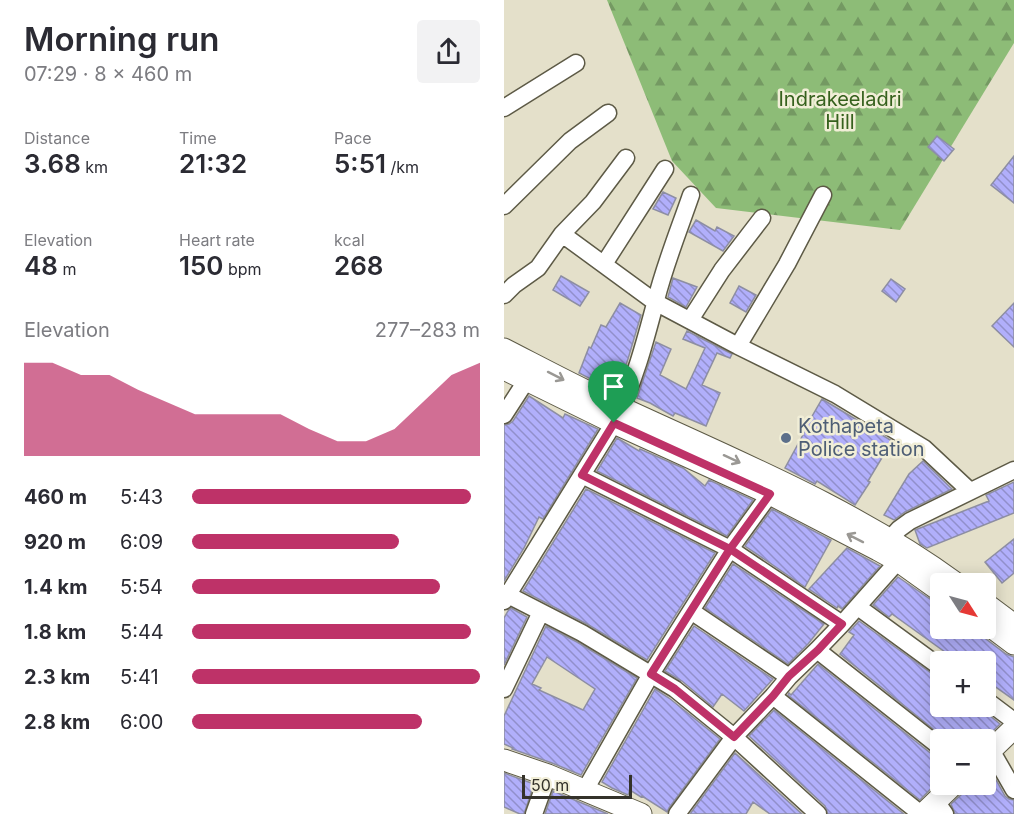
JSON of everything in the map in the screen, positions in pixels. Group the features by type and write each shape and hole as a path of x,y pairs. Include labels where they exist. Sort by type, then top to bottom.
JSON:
{"street":[{"path":"504,108 576,63"},
{"path":"504,206 570,141 608,113"},
{"path":"504,294 538,268 562,234 593,202 626,158"},
{"path":"603,264 665,169"},
{"path":"691,195 667,263 635,372 618,415 505,596 582,633 675,689 734,737 818,814"},
{"path":"738,346 787,264 823,195"},
{"path":"690,320 722,270 762,218"},
{"path":"562,234 655,302 835,394 924,448 970,491"},
{"path":"504,349 570,383 618,415 898,561 930,584"},
{"path":"504,369 526,381 618,415 783,482 889,540 942,573"},
{"path":"504,415 526,381"},
{"path":"889,540 910,521 1014,470"},
{"path":"582,475 730,549 842,624"},
{"path":"585,790 651,674 730,549 770,494"},
{"path":"677,814 734,737 789,676 818,650 898,561"},
{"path":"858,607 930,660"},
{"path":"691,611 789,676"},
{"path":"504,689 541,612"},
{"path":"996,612 1014,625"},
{"path":"996,630 1014,644"},
{"path":"818,650 930,739"},
{"path":"773,696 931,811 945,795"},
{"path":"996,708 1014,721"},
{"path":"996,745 1014,728"},
{"path":"504,760 548,775 641,814"},
{"path":"996,764 1014,790"},
{"path":"534,814 548,775"}],"green space":[{"name":"Indrakeeladri Hill","path":"607,0 1014,0 1014,43 900,230 716,208 672,161"}],"building":[{"path":"937,136 954,149 944,161 928,147"},
{"path":"1014,156 1014,203 991,185"},
{"path":"663,192 676,198 668,215 653,209"},
{"path":"696,220 715,231 717,227 734,236 723,251 689,232"},
{"path":"561,276 589,292 580,306 553,290"},
{"path":"673,278 697,287 686,307 668,297"},
{"path":"891,279 905,289 896,302 882,291"},
{"path":"739,286 756,295 746,312 730,303"},
{"path":"620,303 641,315 617,390 613,388 612,390 579,373 601,325 606,327"},
{"path":"1014,303 1014,347 992,326"},
{"path":"687,331 732,354 730,358 717,353 702,385 720,393 706,426 675,413 673,416 637,398 656,342 671,349 660,375 686,389 705,348 683,339"},
{"path":"529,396 563,418 565,414 598,429 543,519 539,517 504,581 504,425 513,421"},
{"path":"822,399 892,441 855,505 817,481 815,484 785,468"},
{"path":"617,438 639,451 640,449 683,468 705,486 709,480 753,500 727,536 597,471"},
{"path":"923,461 952,489 905,512 894,520 884,515 909,474"},
{"path":"1014,482 1014,513 927,548 920,544 915,530 989,501 986,495"},
{"path":"586,489 715,553 647,660 587,624 523,591"},
{"path":"772,509 831,540 805,587 745,546"},
{"path":"1014,539 1014,573 1002,583 985,562"},
{"path":"847,548 880,566 842,609 809,589"},
{"path":"733,564 824,624 788,664 705,608"},
{"path":"898,577 930,599 930,639 986,639 1006,654 1014,657 1014,700 996,687 996,651 944,651 892,614 889,617 873,605"},
{"path":"511,608 527,617 504,665 504,618"},
{"path":"859,621 930,672 930,717 991,717 1000,724 995,729 933,729 840,654 854,635 849,632"},
{"path":"546,626 637,678 581,775 504,744 504,716","holes":["547,657 595,689 583,710 539,690 541,688 532,684"]},
{"path":"694,626 773,679 744,711 722,694 713,707 682,681 665,671"},
{"path":"818,664 930,753 930,790 920,800 788,695 789,693 791,695"},
{"path":"655,689 720,739 667,812 630,790 628,795 602,782"},
{"path":"774,710 904,814 828,814 825,806 749,736"},
{"path":"735,753 802,814 770,814 753,802 746,814 690,814"},
{"path":"504,773 534,784 524,814 504,807"},
{"path":"996,780 1005,796 1014,800 1014,814 955,814 951,804 961,795 996,795"},
{"path":"553,791 608,814 545,814"}],"place":[{"name":"Kothapeta Police station","path":"786,438"}],"route":[{"path":"614,423 582,475 730,549 651,674 675,689 734,737 789,676 842,624 730,549 770,494 614,423"}]}
